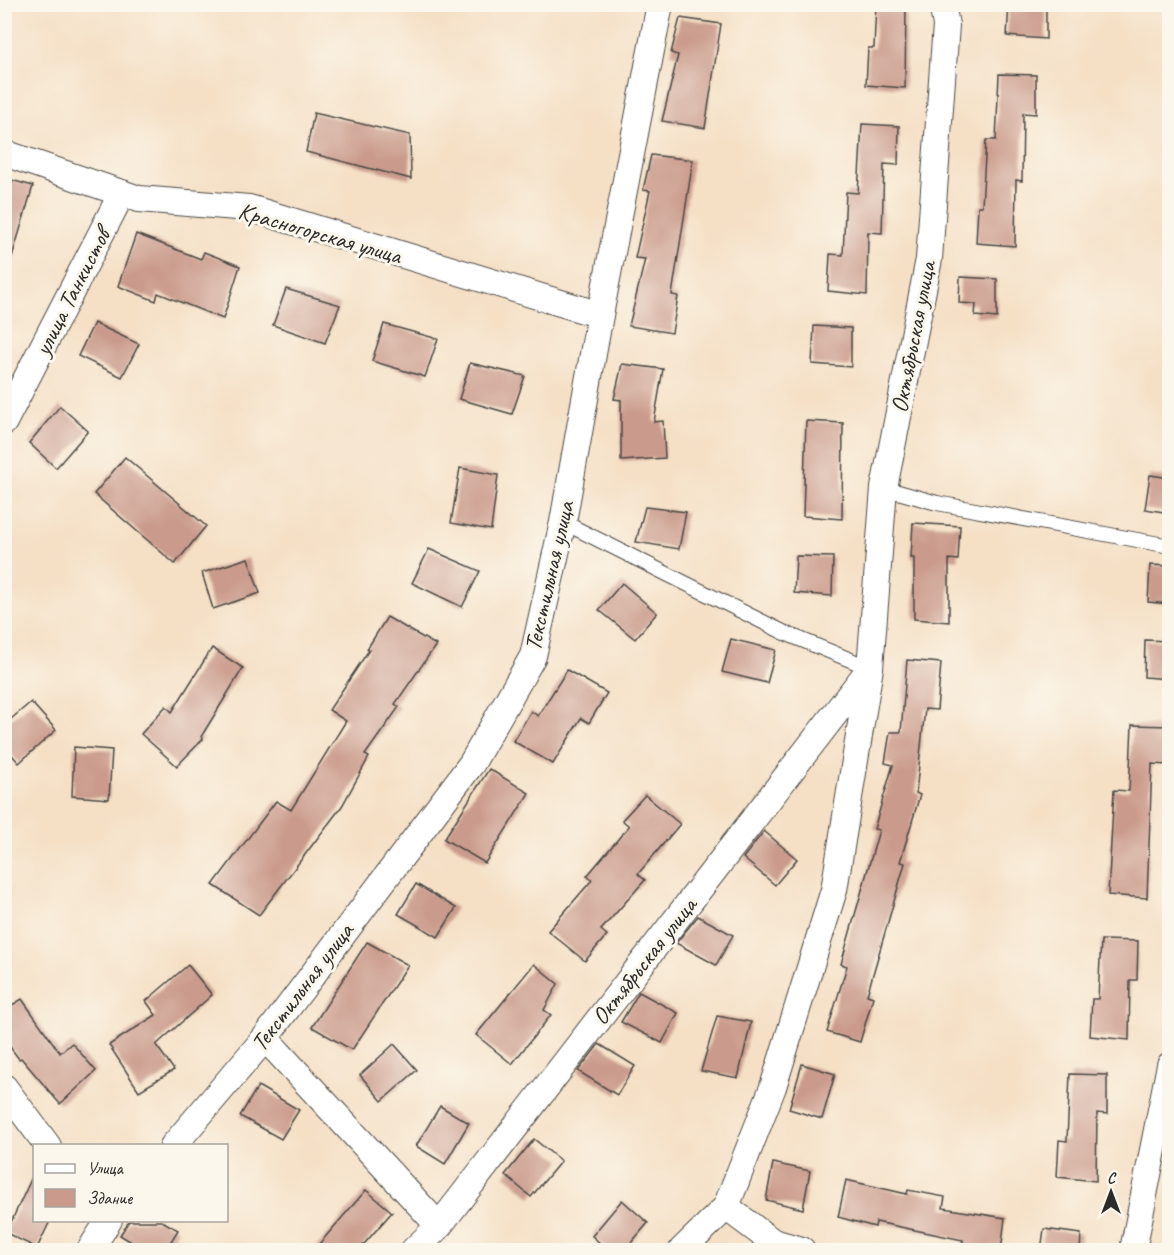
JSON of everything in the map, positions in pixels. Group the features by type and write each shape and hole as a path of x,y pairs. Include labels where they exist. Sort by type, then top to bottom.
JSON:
{"street":[{"name":"Текстильная улица","path":"175,1144 265,1038 477,753 533,656 563,522 660,4"},
{"name":"Октябрьская улица","path":"682,1251 726,1207 773,1087 834,890 870,668 884,488 929,259 946,25 942,4"},
{"name":"Красногорская улица","path":"4,153 139,199 249,208 600,315"},
{"name":"улица Танкистов","path":"4,422 122,193"},
{"name":"Октябрьская улица","path":"414,1251 440,1226 870,668"},
{"path":"265,1038 440,1226"},
{"path":"1133,1251 1170,1065"},
{"path":"4,1087 47,1144"},
{"path":"726,1207 773,1242 802,1251"},
{"path":"90,1251 106,1222"}],"lane":[{"path":"884,488 936,503 1170,546"},
{"path":"563,522 785,633 870,668"}],"building":[{"path":"876,4 906,4 905,88 866,85 868,48 874,48"},
{"path":"1009,4 1046,4 1046,39 1007,36"},
{"path":"680,18 721,24 705,128 662,121 678,55 671,53"},
{"path":"999,74 1036,75 1036,114 1023,113 1022,181 1016,180 1015,246 976,243 978,206 982,206 986,140 996,140"},
{"path":"314,113 410,135 411,179 306,152"},
{"path":"862,124 899,126 898,165 884,164 882,233 868,232 867,295 828,291 830,254 843,255 846,192 858,193"},
{"path":"651,155 693,160 672,295 678,296 672,333 629,326 645,259 635,258 650,191 643,190"},
{"path":"4,178 33,186 9,267 4,267"},
{"path":"136,234 201,259 204,252 240,266 223,319 158,293 156,301 118,286"},
{"path":"960,277 997,279 997,318 975,316 976,304 959,303"},
{"path":"286,289 340,305 325,343 273,325"},
{"path":"94,323 139,344 122,377 78,356"},
{"path":"384,324 438,339 425,377 372,361"},
{"path":"814,326 851,328 851,367 812,364"},
{"path":"470,363 525,376 512,414 459,399"},
{"path":"622,364 663,369 654,422 663,421 665,458 621,461 621,400 614,399"},
{"path":"60,406 88,431 56,468 29,443"},
{"path":"806,421 843,423 842,519 803,516"},
{"path":"125,457 206,526 175,564 94,494"},
{"path":"460,468 498,475 491,530 451,523"},
{"path":"1150,475 1170,478 1170,513 1145,509"},
{"path":"645,507 686,512 679,549 636,542"},
{"path":"913,523 960,526 958,560 949,559 949,622 914,619 914,558 911,558"},
{"path":"429,549 480,571 462,607 412,583"},
{"path":"796,556 833,557 832,596 794,593"},
{"path":"248,558 260,593 213,609 202,573"},
{"path":"1150,565 1170,566 1170,604 1148,602"},
{"path":"622,583 657,613 635,639 599,610"},
{"path":"387,617 436,645 395,704 399,707 365,755 369,757 342,806 259,915 213,885 276,801 291,810 346,721 329,710 369,650 367,649"},
{"path":"731,639 776,650 767,683 722,672"},
{"path":"1145,640 1170,641 1170,679 1144,677"},
{"path":"212,648 243,668 201,737 203,739 177,766 141,734 166,706 172,712"},
{"path":"907,660 941,663 937,710 925,709 916,793 920,795 900,862 905,863 867,995 873,997 860,1042 827,1032 847,966 841,964 879,830 874,829 893,765 885,763 890,732 901,732"},
{"path":"567,670 607,693 589,723 581,718 553,764 513,741 531,711 538,716"},
{"path":"31,702 56,730 19,763 4,746 4,725"},
{"path":"1132,725 1170,726 1169,765 1152,764 1147,898 1108,895 1114,790 1129,791"},
{"path":"74,747 112,750 109,799 72,796"},
{"path":"489,769 529,793 485,863 444,839"},
{"path":"645,795 680,824 638,874 645,880 601,930 607,935 585,961 548,931 592,880 587,876 629,826 622,820"},
{"path":"764,831 797,859 775,885 743,858"},
{"path":"416,884 456,908 438,937 398,914"},
{"path":"698,916 733,935 716,965 676,943"},
{"path":"1101,940 1138,941 1137,980 1130,980 1129,1040 1090,1036 1092,999 1098,999"},
{"path":"367,942 408,965 352,1050 312,1027"},
{"path":"534,964 558,984 544,1010 551,1015 512,1064 476,1035"},
{"path":"188,965 212,995 156,1045 174,1070 139,1091 109,1045 156,1015 146,1001"},
{"path":"639,992 678,1013 662,1043 621,1022"},
{"path":"22,999 60,1053 72,1043 96,1071 60,1104 4,1039 4,1010"},
{"path":"717,1016 751,1022 738,1078 701,1071"},
{"path":"394,1044 417,1070 382,1101 360,1075"},
{"path":"599,1044 635,1066 617,1095 578,1071"},
{"path":"802,1064 835,1074 822,1119 789,1109"},
{"path":"1070,1074 1107,1075 1107,1114 1097,1113 1096,1181 1057,1177 1059,1140 1067,1141"},
{"path":"258,1086 299,1110 281,1139 240,1116"},
{"path":"440,1106 469,1123 445,1164 416,1146"},
{"path":"534,1139 561,1161 531,1197 505,1175"},
{"path":"773,1163 810,1171 803,1209 766,1200"},
{"path":"33,1175 33,1222 50,1222 37,1248 6,1233"},
{"path":"846,1180 907,1194 908,1190 945,1197 943,1208 1005,1218 1001,1251 962,1251 963,1240 876,1222 875,1227 838,1217"},
{"path":"366,1190 392,1212 358,1251 313,1251"},
{"path":"622,1200 648,1223 624,1251 609,1251 592,1236"},
{"path":"128,1222 164,1222 178,1230 165,1251 146,1251 120,1235"},
{"path":"1044,1229 1081,1234 1080,1251 1041,1251"}]}
